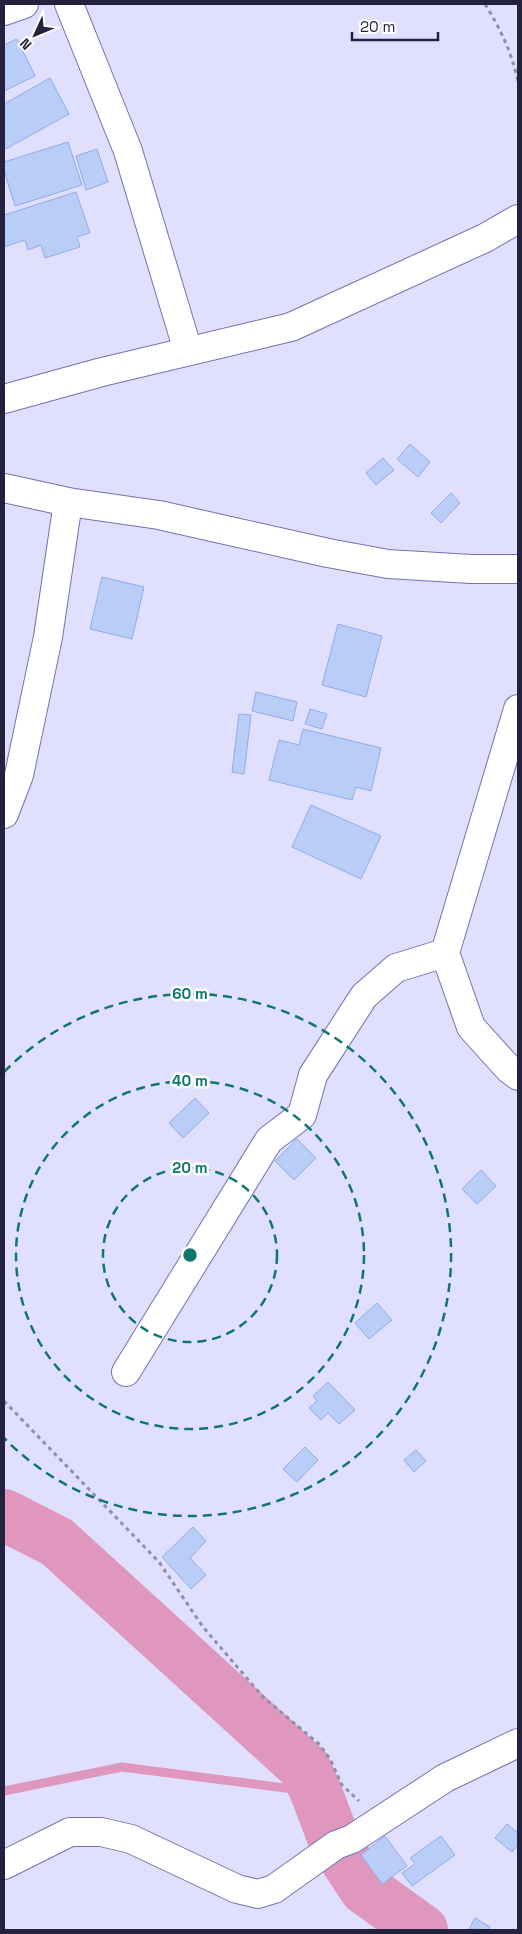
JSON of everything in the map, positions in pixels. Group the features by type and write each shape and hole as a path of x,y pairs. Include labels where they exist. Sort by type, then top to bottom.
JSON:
{"street":[{"path":"4,11 24,4"},
{"path":"70,4 128,151 188,351"},
{"path":"4,399 188,351 292,327 485,238 518,219"},
{"path":"4,488 68,502 159,515 328,553 388,564 480,570 518,569"},
{"path":"4,814 20,775 44,656 68,502"},
{"path":"518,709 444,953 472,1027 509,1069 518,1076"},
{"path":"126,1372 269,1140 302,1115 313,1075 364,996 396,968 444,953"},
{"path":"4,1865 70,1832 101,1832 131,1839 237,1890 258,1894 274,1889 336,1845 352,1839 445,1778 518,1742"}],"path":[{"path":"485,4 501,29 518,81"},
{"path":"4,1401 159,1562 203,1627 263,1697 318,1744 330,1759 342,1785 379,1821"}],"building":[{"path":"17,39 35,76 4,91 4,45"},
{"path":"50,78 69,114 4,150 4,104"},
{"path":"68,142 82,185 15,206 4,170 4,162"},
{"path":"97,149 108,182 86,190 76,156"},
{"path":"76,192 90,233 77,237 80,247 45,258 41,245 28,250 25,240 4,247 4,215"},
{"path":"410,444 430,462 418,477 397,459"},
{"path":"383,458 394,470 376,485 366,473"},
{"path":"451,493 460,503 441,523 431,513"},
{"path":"102,577 144,587 132,639 90,629"},
{"path":"338,624 382,636 366,697 322,685"},
{"path":"256,692 297,702 293,721 252,711"},
{"path":"310,709 327,714 322,729 305,724"},
{"path":"239,714 251,715 244,774 232,772"},
{"path":"303,729 381,748 371,791 356,787 352,800 269,780 279,740 299,745"},
{"path":"311,805 381,836 361,879 292,847"},
{"path":"195,1098 209,1113 183,1138 169,1123"},
{"path":"297,1139 316,1158 294,1180 275,1161"},
{"path":"481,1170 496,1186 477,1204 462,1189"},
{"path":"377,1303 392,1320 369,1339 355,1323"},
{"path":"328,1382 355,1410 339,1424 328,1413 321,1420 309,1408 317,1401 313,1396"},
{"path":"305,1447 318,1460 297,1482 283,1469"},
{"path":"416,1450 426,1461 414,1472 404,1460"},
{"path":"193,1527 206,1541 190,1558 206,1575 191,1589 162,1557"},
{"path":"507,1824 518,1833 518,1845 512,1852 495,1838"},
{"path":"385,1836 407,1866 382,1884 361,1855"},
{"path":"441,1836 455,1855 412,1886 402,1873 415,1864 410,1858"},
{"path":"475,1918 490,1927 489,1930 469,1929"}],"waterway":[{"path":"4,1515 57,1542 305,1768 336,1845 365,1889 422,1930"},
{"path":"4,1791 122,1767 316,1792"}]}
